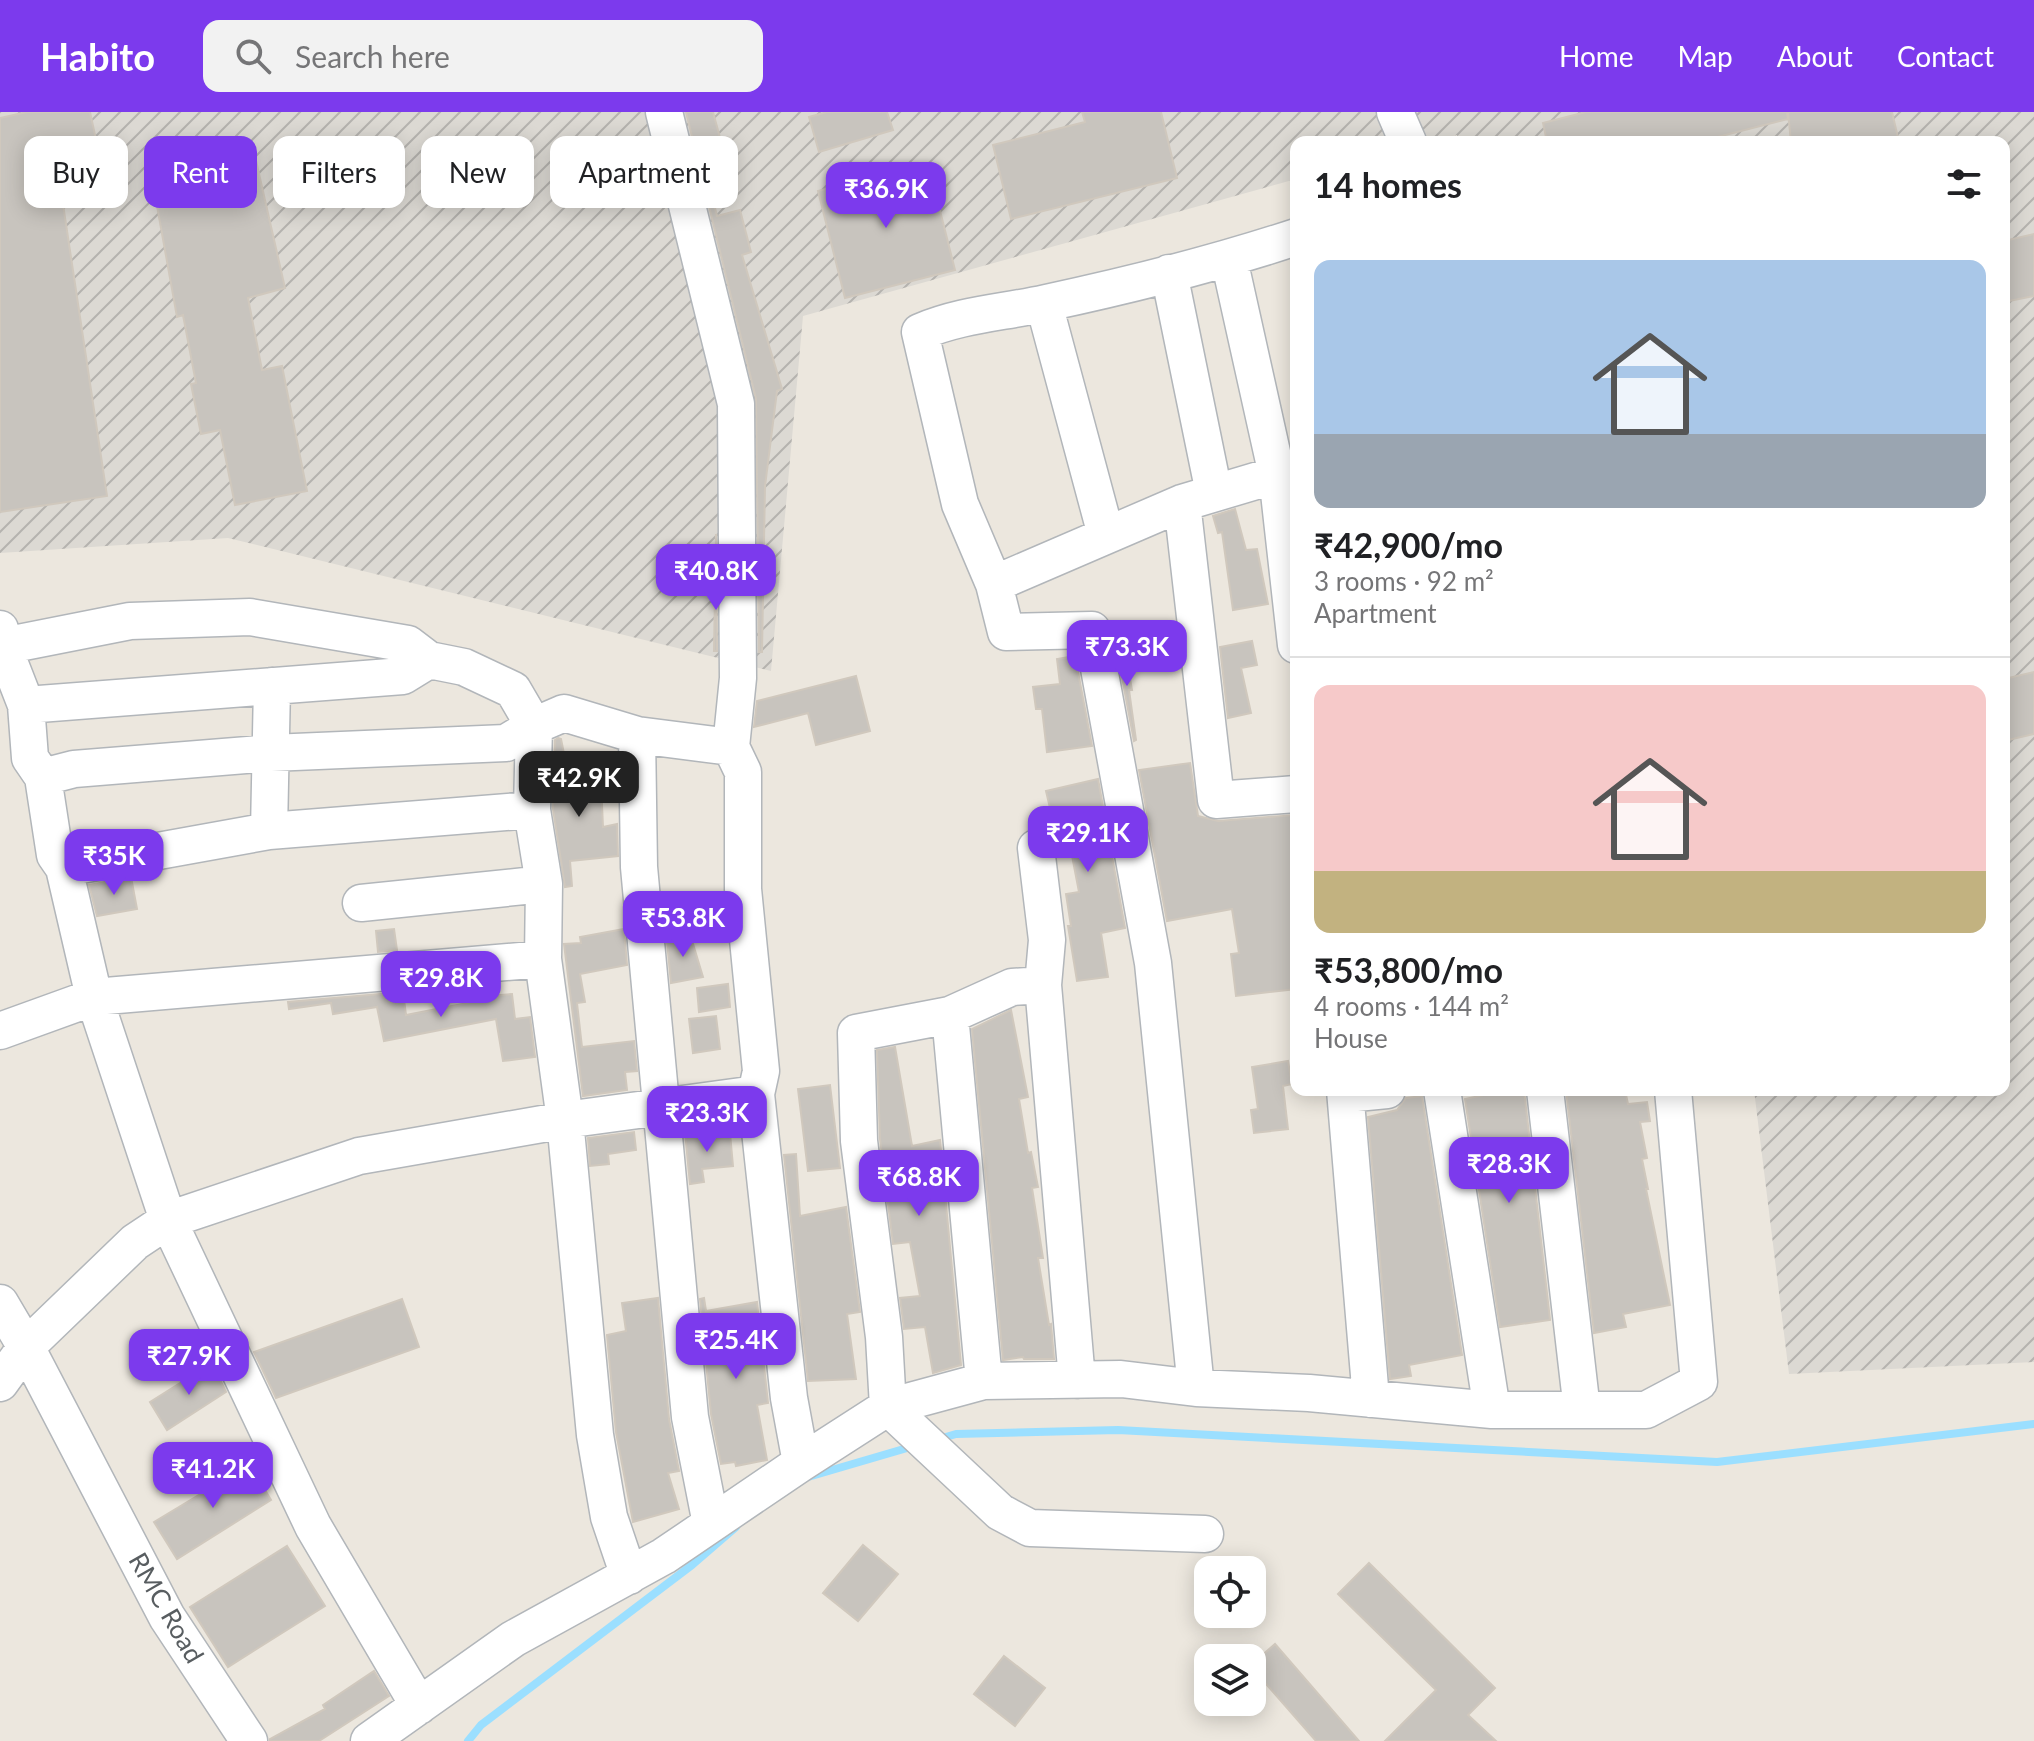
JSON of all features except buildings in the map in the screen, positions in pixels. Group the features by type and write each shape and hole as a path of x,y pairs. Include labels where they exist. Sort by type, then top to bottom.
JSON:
{"street":[{"path":"664,112 736,404 738,678 731,747 743,772 743,889 761,1071 756,1094 789,1398 801,1463"},
{"path":"1395,112 1405,136"},
{"path":"1196,1388 1153,963 1092,630 1006,632 994,584 960,504 920,332 949,320 1044,304 1229,259 1290,239"},
{"path":"1229,259 1287,472 1290,530"},
{"path":"1169,273 1198,498 1216,800 1290,794"},
{"path":"1044,304 1106,535"},
{"path":"994,584 1198,498 1287,472"},
{"path":"419,1706 313,1526 168,1220 94,997 64,868 55,855 43,777 30,758 26,705 2,637 130,621 250,617 408,644 429,660 464,667 513,690 534,726 532,810 544,884 543,959 565,1120 595,1435 609,1517 629,1576"},
{"path":"26,705 403,676 429,660"},
{"path":"269,831 272,686"},
{"path":"43,777 74,769 271,753 506,743 564,713 637,735 731,747"},
{"path":"637,735 639,867 690,1417 711,1524"},
{"path":"64,868 269,831 532,810"},
{"path":"1036,848 1047,940 1043,985 1077,1380"},
{"path":"361,903 544,884"},
{"path":"0,1031 94,997 543,959"},
{"path":"1043,985 1012,987 950,1015 856,1033 859,1141 884,1337 900,1418 1000,1512 1030,1528 1205,1534"},
{"path":"950,1015 984,1381"},
{"path":"10,1356 135,1242 168,1220 359,1156 565,1120 756,1094"},
{"path":"1346,1096 1371,1399"},
{"path":"1443,1096 1492,1410"},
{"path":"1546,1096 1582,1410"},
{"path":"369,1741 513,1639 664,1556 801,1463 984,1381 1121,1379 1196,1388 1492,1410 1646,1410 1699,1382 1674,1096"},
{"name":"RMC Road","path":"0,1303 10,1356 155,1624 223,1741"},
{"name":"RMC Road","path":"10,1356 167,1617 249,1741"}],"shaded area":[{"path":"0,112 2034,112 2034,1362 1789,1374 1755,1096 2010,1096 2010,136 1290,136 1290,181 803,316 771,671 228,538 0,553"}],"waterway":[{"path":"939,1439 956,1434 1118,1430 1717,1462 2034,1424"},
{"path":"808,1477 914,1446"},
{"path":"468,1741 481,1725 692,1565 736,1527"}]}
